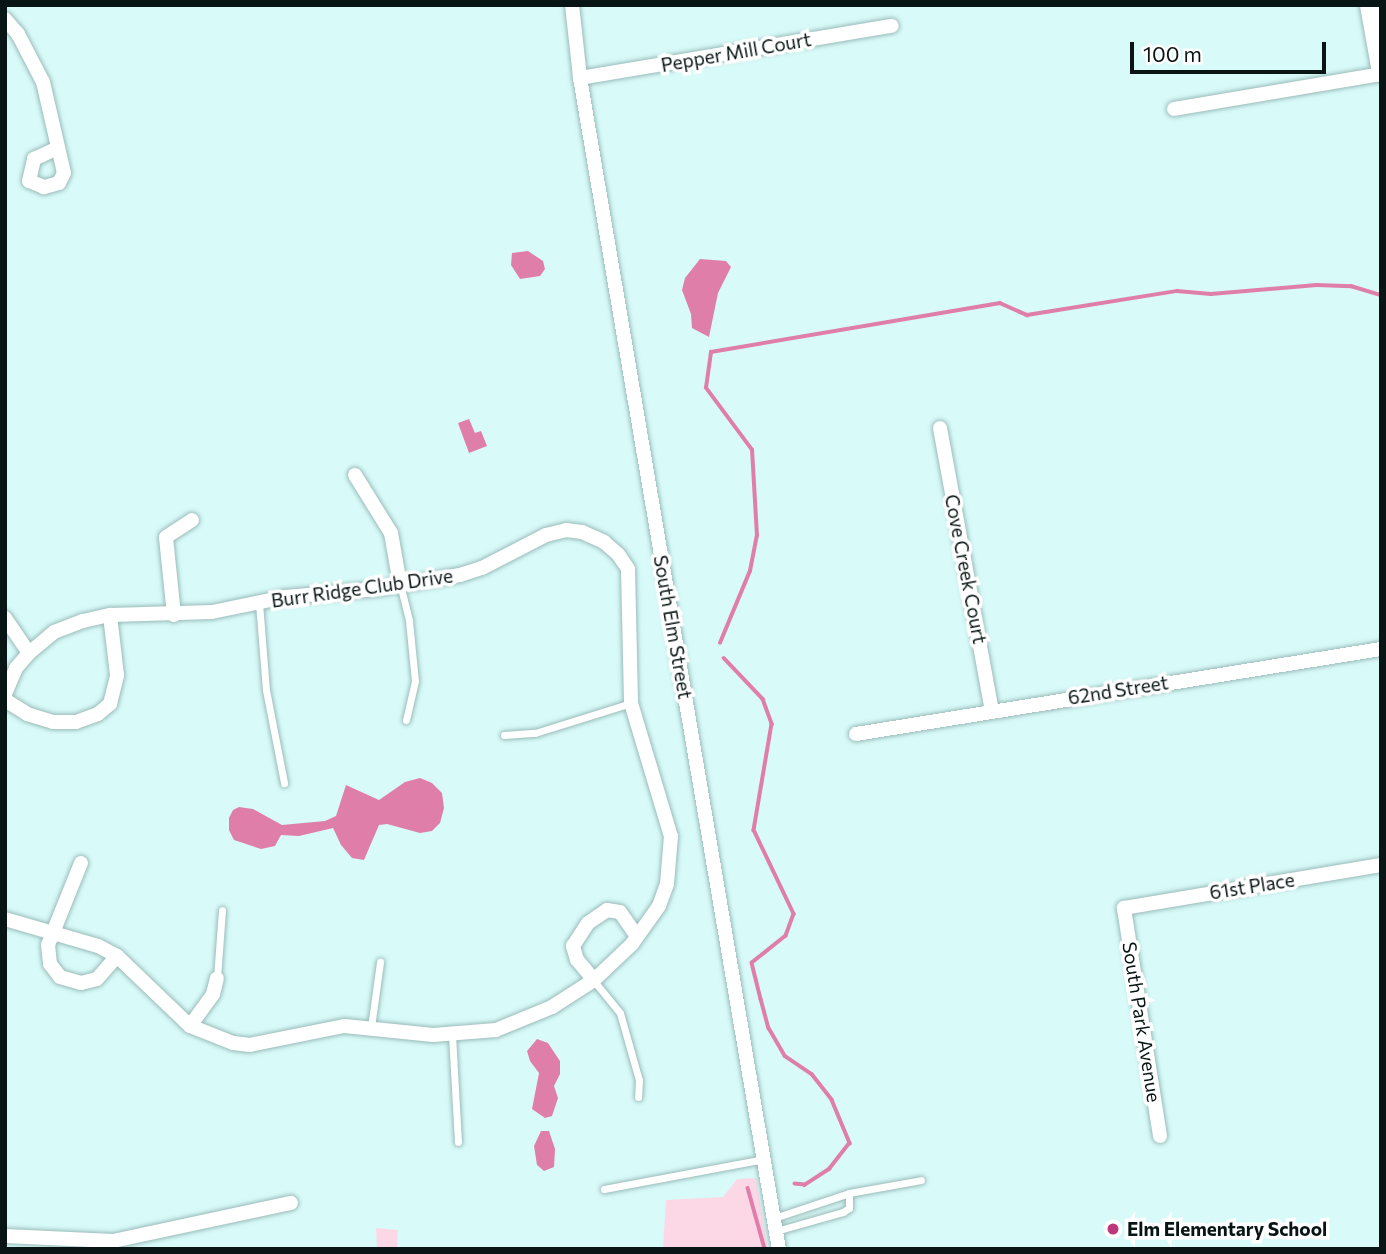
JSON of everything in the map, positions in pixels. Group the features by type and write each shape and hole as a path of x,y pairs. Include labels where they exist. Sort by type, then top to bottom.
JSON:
{"street":[{"name":"South Elm Street","path":"572,5 580,78 779,1249"},
{"path":"1174,109 1381,73 1375,15"},
{"path":"5,19 18,34 43,82 58,148"},
{"name":"Pepper Mill Court","path":"580,78 892,26"},
{"name":"Cove Creek Court","path":"940,428 992,710"},
{"path":"355,475 391,533 400,584"},
{"path":"174,615 166,537 192,520"},
{"name":"Burr Ridge Club Drive","path":"5,694 16,668 54,632 110,615 212,612 285,597 460,575 482,568 546,535 566,530 582,532 604,542 618,554 628,569 632,703 671,836 667,884 654,916 638,936 594,980 552,1007 496,1030 452,1035 344,1026 250,1045 215,1037 190,1026 117,956 98,946 5,919"},
{"path":"5,700 27,714 53,722 86,718 110,704 117,675 110,615"},
{"path":"5,618 29,653"},
{"name":"62nd Street","path":"856,734 1381,649"},
{"path":"81,863 48,945 50,964 60,977 81,983 97,979 117,956"},
{"name":"61st Place","path":"1124,908 1381,865"},
{"name":"South Park Avenue","path":"1124,908 1160,1136"},
{"path":"594,980 577,960 573,946 588,923 607,910 620,912 638,936"},
{"path":"190,1026 213,994 216,978"},
{"path":"5,1236 113,1241 291,1203"}],"lane":[{"path":"400,584 409,621 415,681 406,720"},
{"path":"259,603 266,690 284,783"},
{"path":"504,735 535,733 632,703"},
{"path":"216,978 222,910"},
{"path":"371,1027 380,962"},
{"path":"594,980 620,1013 639,1080 638,1097"},
{"path":"452,1035 458,1142"},
{"path":"604,1189 764,1159"},
{"path":"775,1225 849,1193 921,1180"},
{"path":"775,1225 843,1212 849,1208 849,1193"}],"shaded area":[{"path":"528,251 543,261 545,269 540,276 520,279 511,265 512,253"},
{"path":"700,259 726,261 731,267 718,293 709,337 692,328 691,314 682,290 685,278"},
{"path":"469,419 475,433 481,431 487,446 469,453 458,423"},
{"path":"420,778 432,783 442,793 444,808 440,823 432,831 420,833 387,824 379,825 364,860 352,858 341,845 333,828 299,836 281,835 275,846 261,849 234,840 229,830 229,818 233,810 239,807 253,809 282,825 325,821 336,816 346,785 379,800 405,782"},
{"path":"537,1039 548,1043 560,1061 560,1074 554,1086 558,1098 552,1116 545,1118 532,1109 539,1073 530,1061 527,1051"},
{"path":"541,1131 549,1131 555,1149 554,1167 544,1171 537,1165 534,1146"},
{"path":"756,1178 768,1249 663,1249 666,1200 723,1197 737,1179"},
{"path":"376,1228 398,1230 397,1249 377,1249"}],"waterway":[{"path":"720,643 750,571 757,536 752,450 706,388 711,352 1000,303 1027,315 1177,291 1211,294 1317,285 1351,286 1381,295"},
{"path":"724,658 763,699 772,724 754,830 794,914 786,936 752,963 761,999 769,1028 785,1056 812,1074 832,1100 850,1143 830,1169 805,1185 795,1184"},
{"path":"748,1188 765,1249"}],"place":[{"name":"Elm Elementary School","path":"1113,1229"}]}
